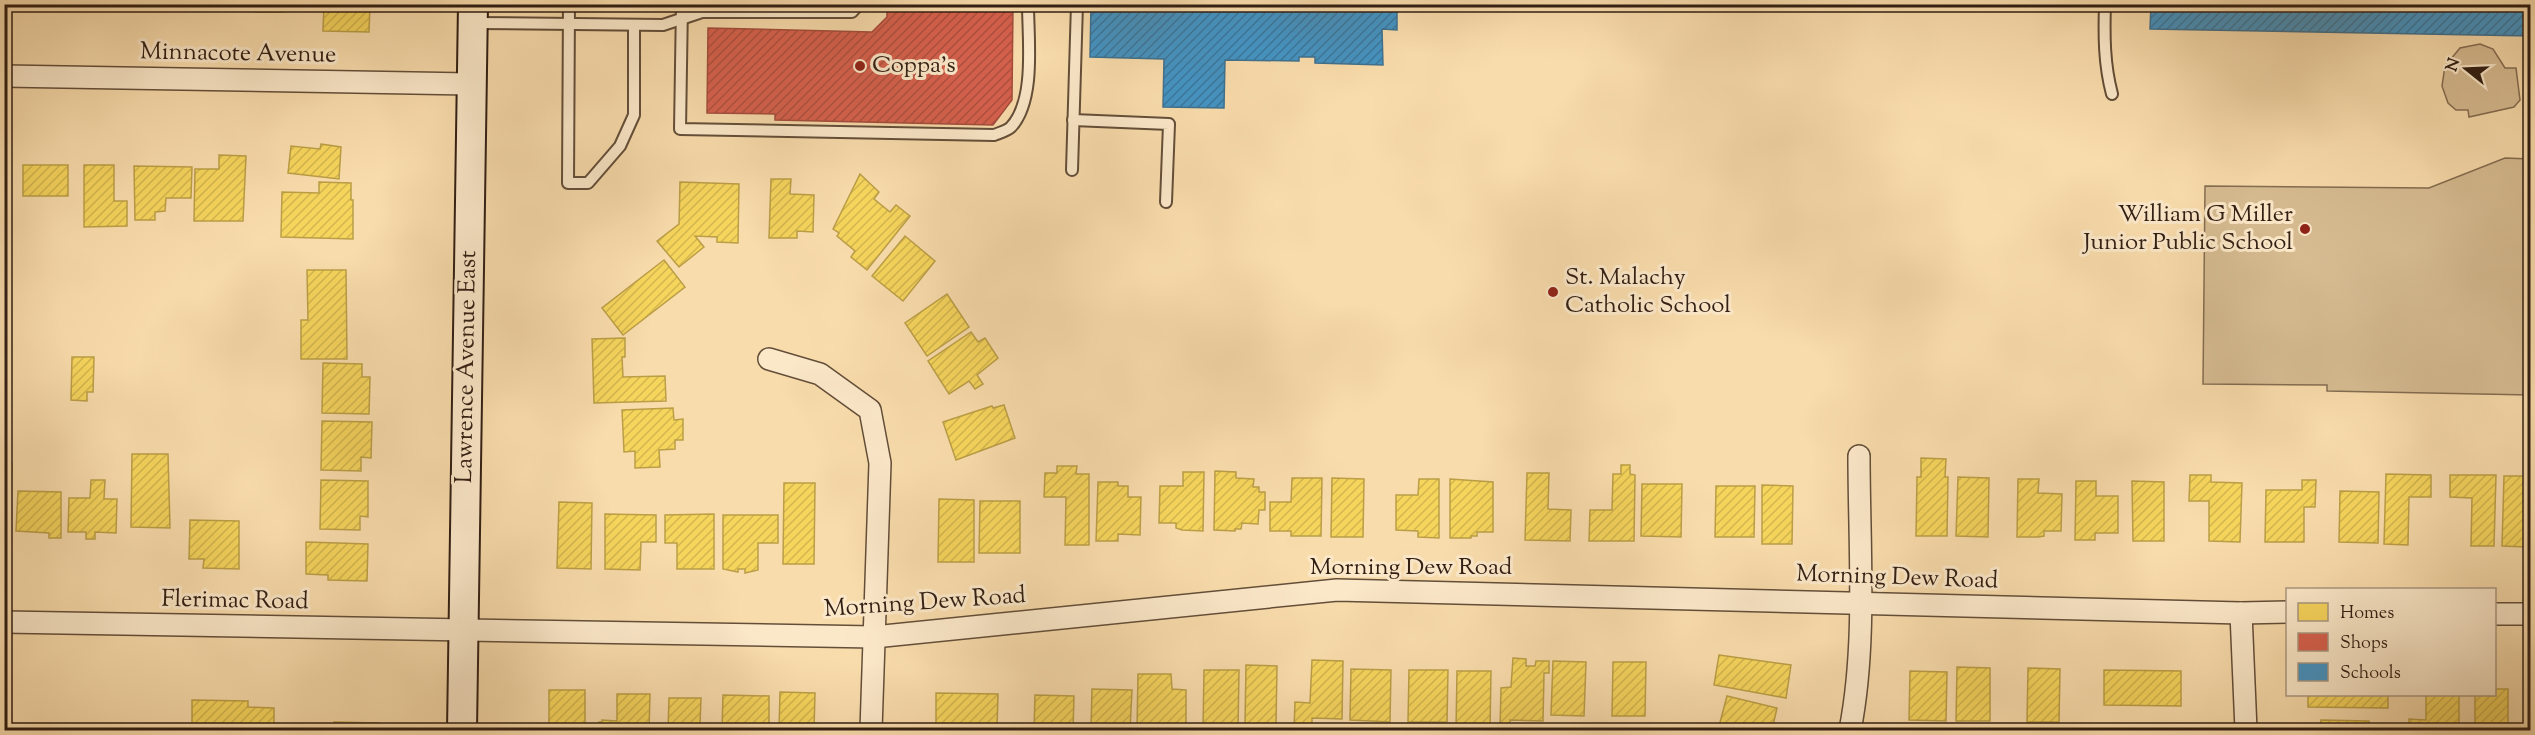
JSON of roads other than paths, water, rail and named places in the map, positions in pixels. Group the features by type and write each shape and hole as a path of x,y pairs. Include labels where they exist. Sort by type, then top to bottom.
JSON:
{"main road":[{"name":"Lawrence Avenue East","path":"462,730 472,14"}],"street":[{"name":"Minnacote Avenue","path":"4,76 470,84"},
{"path":"769,359 820,374 870,410 880,463 871,730"},
{"path":"1850,730 1856,699 1859,602 1859,456"},
{"name":"Morning Dew Road","path":"464,631 874,637 1338,590 2241,613 2286,612"},
{"path":"2241,613 2246,730"},
{"path":"2496,614 2530,614"},
{"name":"Flerimac Road","path":"4,622 464,631"}],"lane":[{"path":"569,4 568,183 588,183 620,146 634,115 634,25"},
{"path":"682,4 680,129 994,135 1010,128 1020,112 1028,86 1028,4"},
{"path":"472,14 568,23 663,25 702,12 852,12 859,4"},
{"path":"1072,170 1077,4"},
{"path":"2105,4 2106,73 2112,94"},
{"path":"1073,120 1169,124 1166,202"}],"place":[{"name":"Coppa's","path":"860,66"},
{"name":"William G Miller Junior Public School","path":"2305,229"},
{"name":"St. Malachy Catholic School","path":"1553,292"}]}
